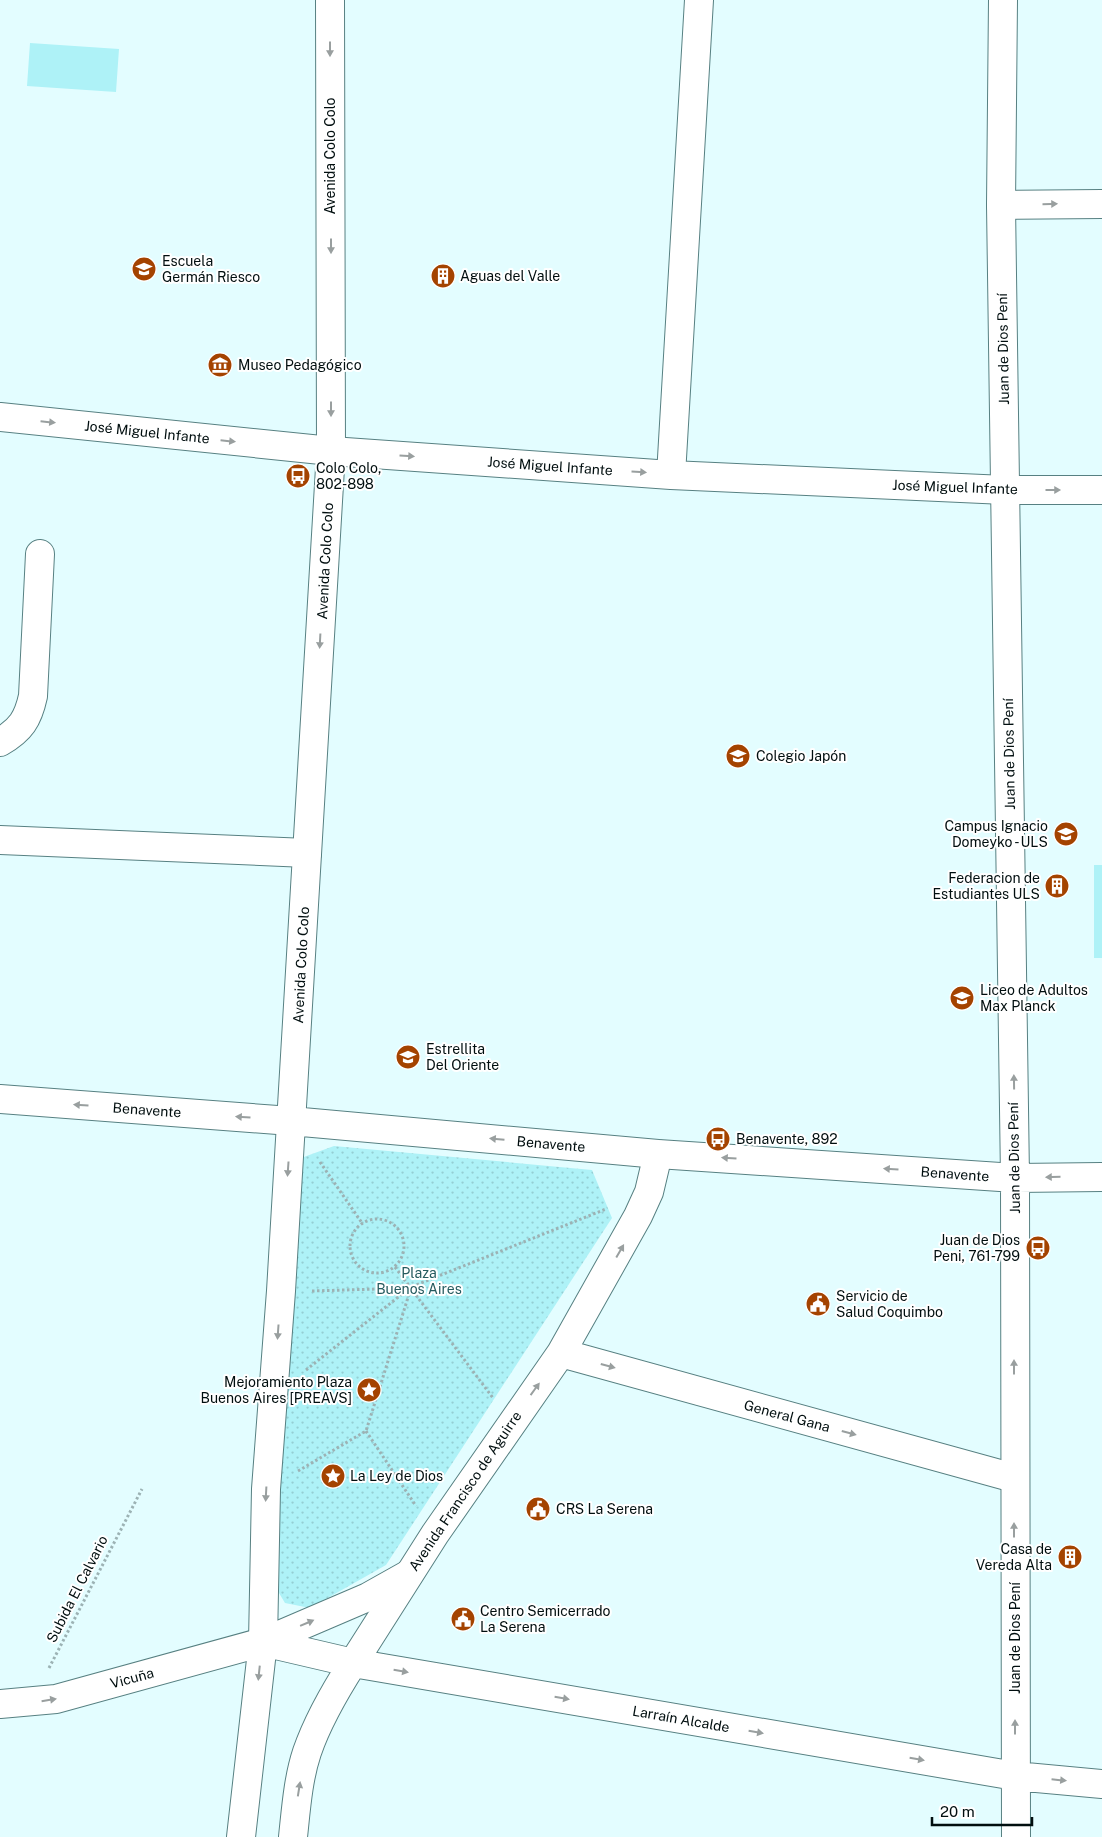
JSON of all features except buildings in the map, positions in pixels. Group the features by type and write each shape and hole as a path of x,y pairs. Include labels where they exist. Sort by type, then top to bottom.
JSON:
{"main road":[{"name":"Avenida Colo Colo","path":"292,1121 332,451 330,0"},
{"path":"671,475 699,0"},
{"name":"Juan de Dios Pení","path":"1002,0 1001,205 1004,490 1015,1178 1016,1837"},
{"path":"1001,205 1102,204"},
{"name":"José Miguel Infante","path":"0,417 332,451 671,475 1004,490 1102,490"},
{"path":"0,742 24,725 30,714 33,696 40,554"},
{"path":"0,840 307,854"},
{"name":"Benavente","path":"0,1099 292,1121 658,1154 1015,1178 1102,1176"},
{"path":"241,1837 263,1642 266,1489 292,1121"},
{"name":"Avenida Francisco de Aguirre","path":"293,1837 306,1754 318,1723 353,1663 435,1534 511,1422 561,1353 625,1242 648,1192 658,1154"},
{"name":"General Gana","path":"561,1353 1014,1478"},
{"name":"Vicuña","path":"0,1704 56,1699 263,1642 368,1597 409,1574"},
{"name":"Larraín Alcalde","path":"263,1642 353,1663 1015,1776 1102,1784"}],"path":[{"path":"319,1160 362,1223"},
{"path":"274,1396 411,1288 648,1192"},
{"path":"371,1219 389,1220 402,1233 404,1251 396,1267 388,1272 370,1273 355,1263 350,1246 351,1237 362,1223 371,1219"},
{"path":"396,1267 511,1422"},
{"path":"281,1292 411,1288"},
{"path":"266,1489 366,1431 411,1288"},
{"path":"366,1431 435,1534"},
{"name":"Subida El Calvario","path":"56,1699 44,1677 142,1489"}],"green space":[{"path":"30,43 119,49 116,92 27,86"},
{"path":"1094,865 1102,865 1102,958 1094,958"},
{"name":"Plaza Buenos Aires","path":"334,1146 592,1170 612,1218 386,1565 310,1608 285,1603 273,1583 301,1158"}],"place":[{"name":"Escuela Germán Riesco","path":"144,269"},
{"name":"Aguas del Valle","path":"443,276"},
{"name":"Museo Pedagógico","path":"220,365"},
{"name":"Colo Colo, 802-898","path":"298,476"},
{"name":"Colegio Japón","path":"738,756"},
{"name":"Campus Ignacio Domeyko - ULS","path":"1066,834"},
{"name":"Federacion de Estudiantes ULS","path":"1057,886"},
{"name":"Liceo de Adultos Max Planck","path":"962,998"},
{"name":"Estrellita Del Oriente","path":"408,1057"},
{"name":"Benavente, 892","path":"718,1139"},
{"name":"Juan de Dios Peni, 761-799","path":"1038,1248"},
{"name":"Servicio de Salud Coquimbo","path":"818,1304"},
{"name":"Mejoramiento Plaza Buenos Aires [PREAVS]","path":"369,1390"},
{"name":"La Ley de Dios","path":"333,1476"},
{"name":"CRS La Serena","path":"538,1509"},
{"name":"Casa de Vereda Alta","path":"1070,1557"},
{"name":"Centro Semicerrado La Serena","path":"463,1619"}]}
